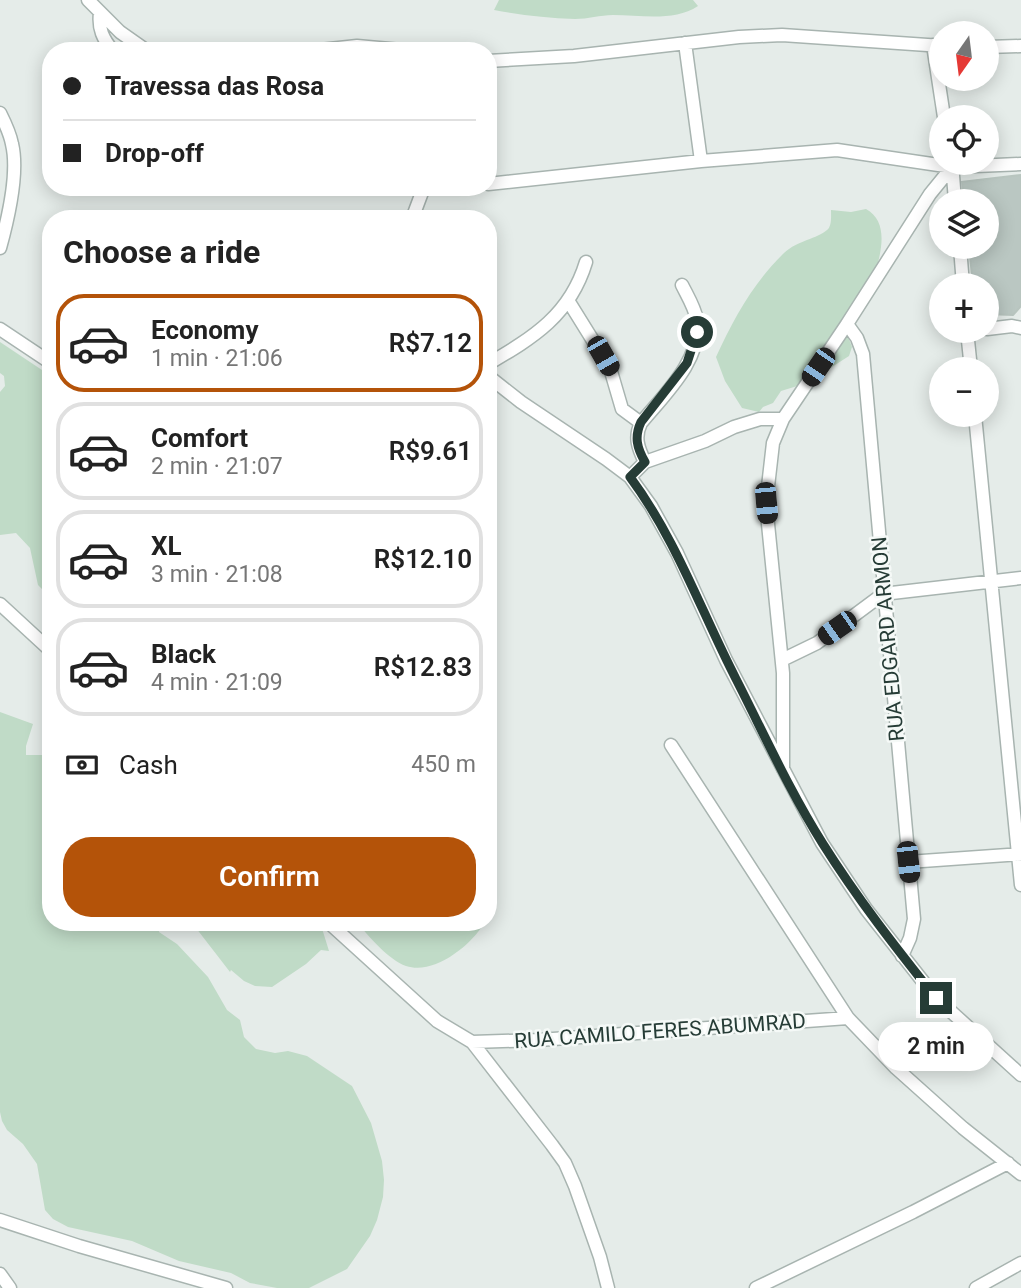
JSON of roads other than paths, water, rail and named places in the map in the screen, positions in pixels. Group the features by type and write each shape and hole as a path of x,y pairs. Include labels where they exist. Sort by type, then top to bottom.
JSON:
{"street":[{"path":"88,0 120,32 134,42"},
{"path":"100,13 100,32 107,42"},
{"path":"497,60 574,56 782,35 929,44"},
{"path":"685,43 701,161"},
{"path":"999,47 1021,46"},
{"path":"0,113 9,132 14,156 12,187 0,248"},
{"path":"497,183 701,161 837,150 929,162"},
{"path":"999,164 1021,164"},
{"path":"783,771 782,660 766,503 773,443 783,419 944,175"},
{"path":"497,358 527,340 569,302 586,262"},
{"path":"645,462 636,438 641,422 687,363 695,340 696,317 682,285"},
{"path":"569,302 610,368 615,379 619,404 626,414 641,422"},
{"name":"RUA EDGARD ARMON","path":"847,324 857,338 863,354 914,919 902,956"},
{"path":"999,327 1018,325"},
{"path":"0,329 42,357"},
{"path":"497,383 630,477 652,506 677,553 726,660 822,843 866,909 936,998 1021,1075"},
{"path":"630,477 645,462 705,441 734,427 760,419 783,419"},
{"path":"976,427 1021,885"},
{"path":"782,660 817,643 883,594 1021,578"},
{"path":"0,604 42,643"},
{"path":"671,745 848,1018 897,1068 963,1128 1021,1174"},
{"path":"908,862 1020,854"},
{"path":"338,931 437,1021 472,1042 565,1163 596,1245 608,1288"},
{"name":"RUA CAMILO FERES ABUMRAD","path":"472,1042 539,1040 848,1018"},
{"path":"756,1287 1008,1163"},
{"path":"0,1220 79,1246 226,1288"},
{"path":"976,1288 1021,1263"},
{"path":"0,1274 10,1288"}]}
